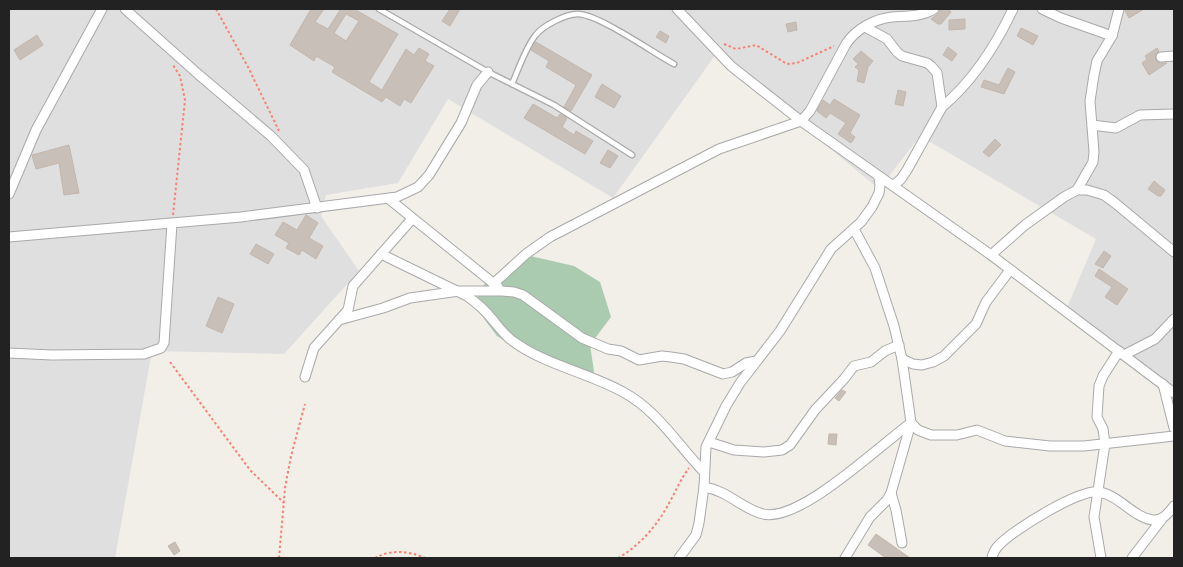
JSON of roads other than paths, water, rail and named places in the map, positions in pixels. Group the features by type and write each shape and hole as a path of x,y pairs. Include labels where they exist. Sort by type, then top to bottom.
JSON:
{"street":[{"path":"9,194 36,130 102,9"},
{"path":"125,9 271,136 304,170 317,208"},
{"path":"677,9 731,66 879,177 991,255 1174,393"},
{"path":"493,284 526,254 550,237 719,149 801,120 810,111 848,40 865,27 881,20 921,14 934,9"},
{"path":"893,186 907,170 942,107 966,85 992,48 1013,9"},
{"path":"1042,9 1061,18 1112,36"},
{"path":"1077,190 1093,162 1094,138 1090,101 1097,61 1112,36 1119,9"},
{"path":"865,27 887,39 902,56 932,66 938,78 942,107"},
{"path":"1161,57 1174,56"},
{"path":"9,237 172,224 389,199 415,189 429,175 461,123 477,85 488,72"},
{"path":"1092,125 1116,128 1140,115 1174,114"},
{"path":"679,558 696,535 704,487 706,447 726,406 740,383 780,331 832,248 861,222 876,199 880,186 879,177"},
{"path":"991,255 1040,213 1064,196 1077,190 1094,191 1110,199 1174,252"},
{"path":"389,199 502,290"},
{"path":"305,377 314,348 340,320 349,307 353,286 412,219"},
{"path":"9,353 52,355 144,354 161,348 164,343 172,224"},
{"path":"845,558 870,517 891,493 911,422 899,345 875,268 854,228"},
{"path":"381,254 459,291 480,305 510,339 539,357 588,376 623,392 637,401 650,411 704,472"},
{"path":"902,359 913,364 922,365 944,356 976,324 986,302 1010,270"},
{"path":"340,320 410,298 459,291 502,290 522,295 590,342 608,349 621,351 639,360 662,356 684,359 723,374 732,372 746,363 756,361"},
{"path":"1102,558 1094,517 1105,444 1103,429 1097,416 1099,386 1102,376 1122,353 1155,339 1174,320"},
{"path":"709,442 734,450 764,452 782,450 794,440 815,410 854,366 871,362 885,351 899,345"},
{"path":"1163,384 1174,428"},
{"path":"911,422 918,430 930,435 957,435 977,430 1005,441 1064,446 1105,444 1174,436"},
{"path":"704,487 716,489 764,514 773,515 789,510 821,492 854,469 911,422"},
{"path":"992,558 998,546 1013,534 1076,496 1098,492 1111,496 1141,515 1153,520 1162,519"},
{"path":"891,493 902,543"},
{"path":"1132,558 1174,506"}],"lane":[{"path":"379,9 488,72 554,105 632,154"},
{"path":"512,84 530,42 536,35 546,26 573,14 582,15 601,22 674,64"}]}
